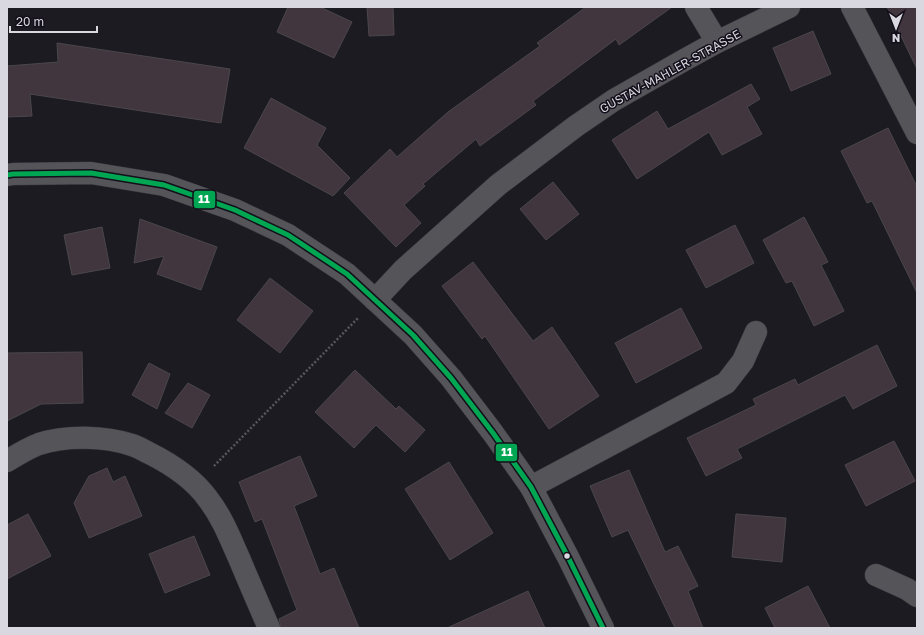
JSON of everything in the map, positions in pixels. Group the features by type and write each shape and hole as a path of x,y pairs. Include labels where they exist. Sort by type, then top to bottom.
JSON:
{"street":[{"path":"696,7 717,42"},
{"name":"GUSTAV-MAHLER-STRASSE","path":"375,300 403,270 477,203 525,164 576,126 614,100 717,42 789,7"},
{"path":"852,7 917,133"},
{"path":"7,175 91,173 164,185 235,210 288,235 346,274 413,335 451,378 493,433 531,488 568,557 603,628"},
{"path":"531,488 726,383 743,361 756,332"},
{"path":"7,461 39,444 58,440 84,438 107,439 133,445 180,470 196,485 219,515 269,628"},
{"path":"876,575 907,589 917,596"}],"path":[{"path":"196,485 375,300"}],"building":[{"path":"288,7 320,7 352,22 334,58 277,32"},
{"path":"367,7 393,7 394,35 369,36"},
{"path":"586,7 672,7 619,45 616,39 533,101 536,105 480,146 476,139 423,184 425,186 404,205 421,223 396,247 344,193 390,149 397,157 448,112 540,46 537,43"},
{"path":"887,7 917,7 917,69"},
{"path":"813,31 831,74 791,91 773,48"},
{"path":"57,43 230,69 221,123 30,94 32,116 7,117 7,66 58,62"},
{"path":"751,84 760,99 747,107 762,134 722,155 709,132 637,179 612,140 657,111 668,129"},
{"path":"271,98 326,128 317,145 350,178 333,196 244,148"},
{"path":"888,128 917,187 917,293 872,201 867,203 841,151"},
{"path":"553,182 579,214 546,240 520,209"},
{"path":"804,217 828,262 821,265 844,311 814,326 792,281 786,283 763,240"},
{"path":"140,219 217,247 201,290 157,274 164,256 134,263"},
{"path":"735,225 754,263 706,288 686,250"},
{"path":"102,227 110,268 72,275 64,235"},
{"path":"473,262 533,341 552,327 599,396 549,429 485,336 482,339 442,286"},
{"path":"270,278 313,311 280,353 237,320"},
{"path":"681,308 702,348 636,383 615,343"},
{"path":"877,345 897,386 853,409 845,395 737,449 742,458 706,476 687,438 756,405 753,399 795,379 798,385"},
{"path":"82,352 83,403 41,404 7,421 7,353"},
{"path":"149,363 170,374 157,409 132,395"},
{"path":"355,370 396,409 399,406 425,430 405,452 376,425 354,448 315,412"},
{"path":"188,383 210,395 192,428 165,413"},
{"path":"894,441 915,481 866,506 845,465"},
{"path":"300,456 317,496 294,506 320,574 334,568 359,628 281,628 279,619 297,610 262,519 255,522 239,482"},
{"path":"449,462 493,533 450,560 405,489"},
{"path":"107,468 113,482 125,476 142,516 89,538 74,503 89,476"},
{"path":"629,470 665,552 678,546 698,586 688,591 703,628 675,628 628,530 612,537 590,486"},
{"path":"28,514 51,556 7,579 7,525"},
{"path":"736,514 786,518 782,562 732,557"},
{"path":"194,536 210,575 165,593 149,554"},
{"path":"808,586 830,628 775,628 765,608"},
{"path":"528,591 545,628 447,628"}],"transit line":[{"name":"11","path":"7,175 91,173 164,185 235,210 288,235 347,274 413,335 451,378 493,433 531,487 603,628"}]}
